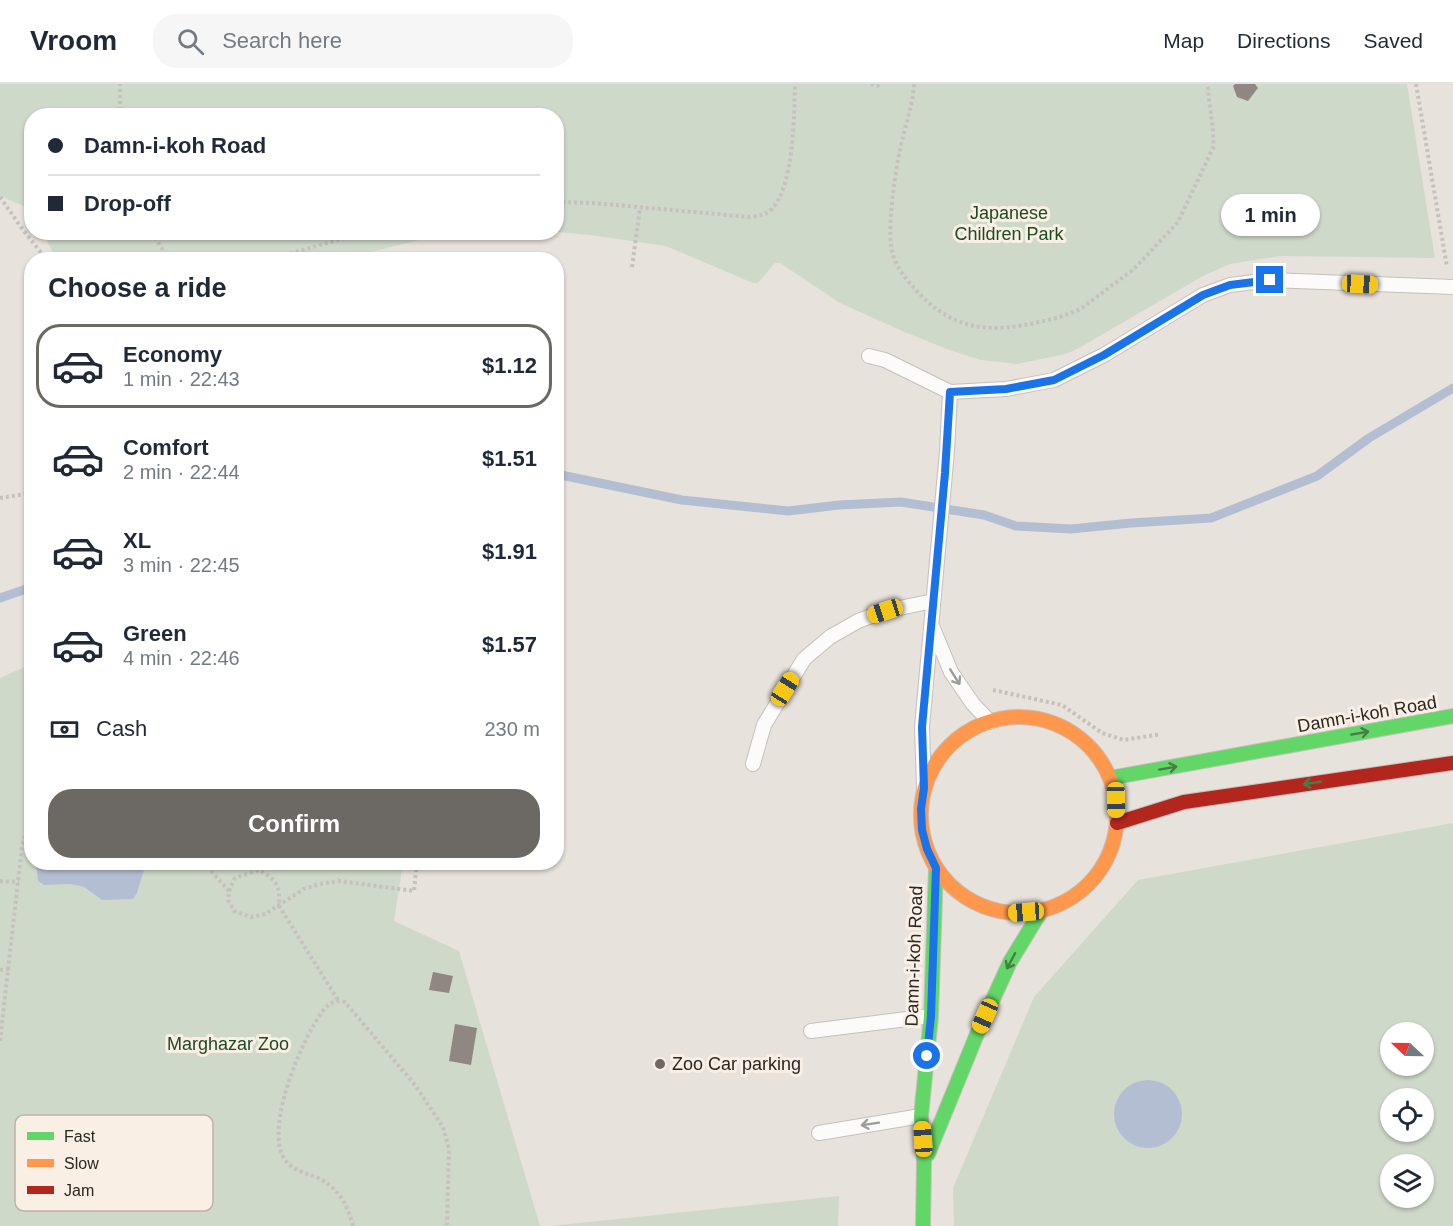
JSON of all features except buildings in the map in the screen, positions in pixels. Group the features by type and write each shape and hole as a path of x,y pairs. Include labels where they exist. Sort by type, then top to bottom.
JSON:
{"main road":[{"name":"Damn-i-koh Road","path":"1110,778 1453,716"},
{"path":"1034,718 1066,729 1092,749 1110,778 1116,800 1117,823 1110,854 1093,880 1069,900 1041,911 1010,914 981,906 956,891 936,868 927,849 922,830 921,809 924,788 932,769 944,752 970,730 990,722 1001,719 1034,718"},
{"path":"1117,823 1184,802 1453,763"},
{"name":"Damn-i-koh Road","path":"923,1226 924,1162 921,1116 931,1016 936,868"},
{"path":"924,1162 977,1034 1010,962 1041,911"}],"lane":[{"path":"869,356 885,360 950,392 1006,389 1054,380 1104,355 1203,295 1230,285 1270,280 1452,287"},
{"path":"924,788 922,727 947,451 950,392"},
{"path":"753,764 764,725 804,659 830,637 858,621 885,611 933,601"},
{"path":"931,624 951,672 973,705 990,722"},
{"path":"811,1031 931,1016"},
{"path":"819,1133 921,1116"}],"path":[{"path":"120,84 120,108"},
{"path":"564,203 750,217 766,214 778,200 786,177 792,138 795,84"},
{"path":"871,84 877,86 882,84"},
{"path":"914,84 894,192 891,235 893,254 910,284 942,314 974,327 997,329 1042,321 1073,313 1082,308 1134,269 1178,222 1213,148 1214,135 1209,107 1209,84"},
{"path":"1416,84 1452,287"},
{"path":"0,197 24,231"},
{"path":"632,267 640,208"},
{"path":"31,240 41,252"},
{"path":"295,252 338,240"},
{"path":"0,498 24,494"},
{"path":"993,690 1062,705 1102,733 1124,740 1171,733"},
{"path":"0,1041 24,841"},
{"path":"210,870 229,891"},
{"path":"338,1000 279,906 279,891 272,878 259,870 235,878 228,900 234,911 251,917 266,914 279,906 304,890 319,884 340,881 414,891 416,870"},
{"path":"0,881 19,882"},
{"path":"0,969 9,969"},
{"path":"353,1226 350,1212 342,1196 323,1181 290,1165 279,1148 283,1097 294,1065 325,1008 338,1000 345,1002 415,1085 443,1127 449,1149 447,1226"}],"green space":[{"name":"Japanese Children Park","path":"0,84 1407,84 1435,258 1280,256 1230,264 1203,276 1079,348 1066,354 1017,364 981,360 902,331 840,303 780,263 775,263 758,283 753,283 666,246 564,233 564,108 24,108 24,206 0,196"},
{"path":"47,240 419,240 371,252 53,252"},
{"name":"Marghazar Zoo","path":"24,667 24,870 402,870 394,921 459,951 540,1226 0,1226 0,678"},
{"path":"1453,823 1453,1226 954,1226 953,1188 1034,997 1138,880"},
{"path":"839,1196 838,1226 550,1226"}],"water":[{"path":"37,870 144,870 133,899 102,900 84,887 71,884 44,885 38,881"},
{"path":"1148,1080 1161,1082 1172,1090 1180,1101 1182,1114 1180,1127 1172,1138 1161,1146 1148,1148 1135,1146 1124,1138 1116,1127 1114,1114 1116,1101 1124,1090 1135,1082"}],"waterway":[{"path":"564,476 682,500 788,511 839,505 901,502 984,515 1016,526 1071,529 1211,518 1317,476 1369,438 1453,388"},
{"path":"0,598 24,590"}],"traffic: fast":[{"path":"1110,778 1453,716"},
{"path":"923,1226 924,1162 921,1116 931,1016 936,868"},
{"path":"928,1154 977,1034 1010,962 1041,911"}],"traffic: slow":[{"path":"1019,717 1038,719 1056,725 1073,734 1088,746 1100,761 1109,778 1115,796 1117,815 1115,834 1109,852 1100,869 1088,884 1073,896 1056,905 1038,911 1019,913 1000,911 982,905 965,896 950,884 938,869 929,852 923,834 921,815 923,796 929,778 938,761 950,746 965,734 982,725 1000,719 1019,717"}],"traffic: jam":[{"path":"1117,823 1184,802 1453,763"}],"place":[{"name":"Zoo Car parking","path":"660,1064"}],"route":[{"path":"927,1056 931,1016 936,868 927,849 922,830 921,809 924,788 922,727 950,392 1006,389 1054,380 1104,355 1203,295 1230,285 1270,280"}]}
